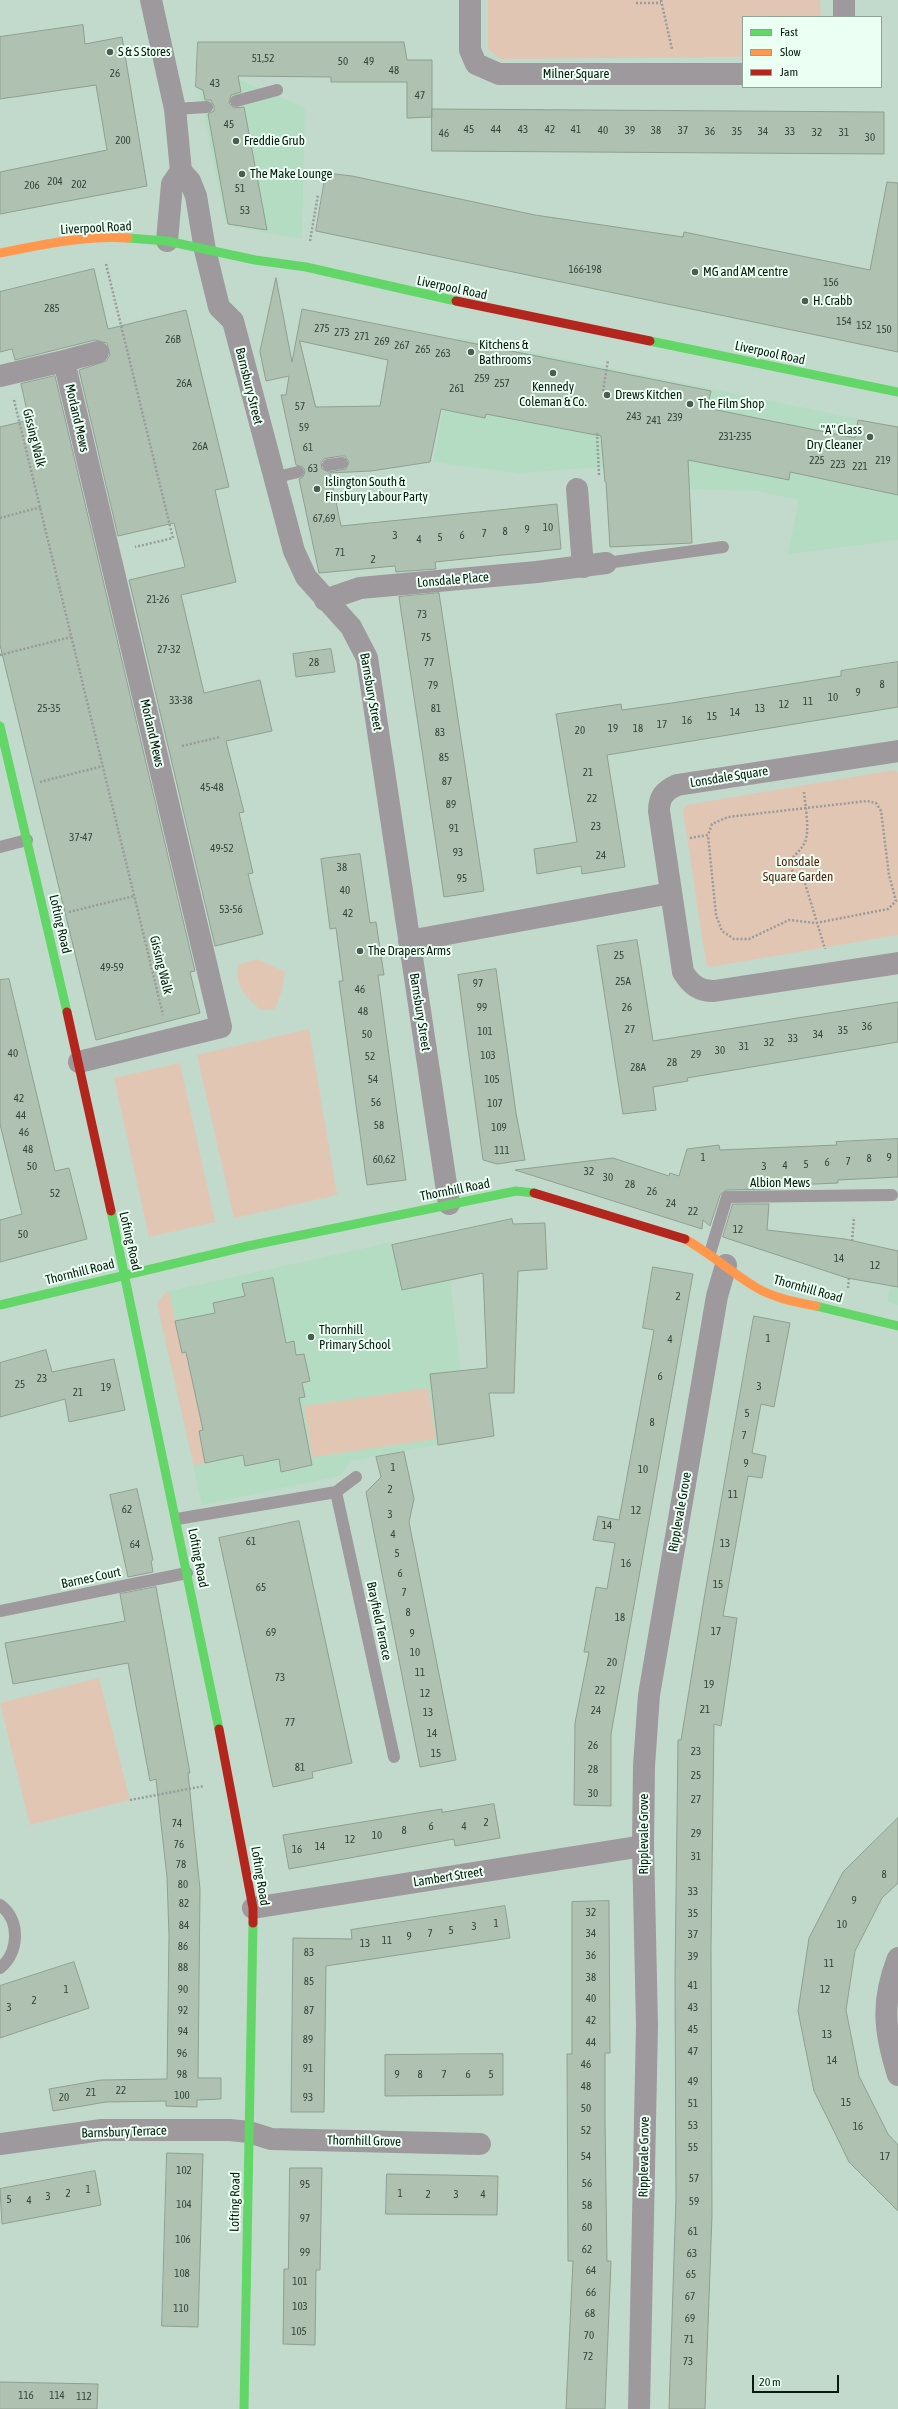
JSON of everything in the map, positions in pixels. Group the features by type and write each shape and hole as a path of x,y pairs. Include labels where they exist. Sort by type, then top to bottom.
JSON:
{"street":[{"name":"Barnsbury Street","path":"151,0 175,109 181,171 190,181 196,196 205,250 219,307 233,321 273,478 294,551 306,577 325,600 351,627 367,658 449,1204"},
{"name":"Milner Square","path":"470,0 470,50 476,64 486,70 499,74 742,74"},
{"path":"844,0 844,16"},
{"path":"167,241 172,184 181,171"},
{"name":"Liverpool Road","path":"0,253 45,244 100,238 123,237 167,241 205,250 306,268 405,291 898,392"},
{"path":"4,375 98,352"},
{"name":"Morland Mews","path":"64,360 221,1026 79,1062"},
{"path":"577,489 583,566"},
{"name":"Lonsdale Place","path":"325,600 360,588 606,563"},
{"name":"Lofting Road","path":"0,726 79,1062 230,1781 253,1908 244,2409"},
{"name":"Lonsdale Square","path":"898,751 677,785 667,790 659,800 683,972 690,983 704,991 714,991 898,963"},
{"path":"409,941 671,893"},
{"name":"Thornhill Road","path":"0,1305 124,1275 449,1204 516,1191 528,1192 682,1237 718,1259 757,1288 785,1298 898,1326"},
{"name":"Ripplevale Grove","path":"639,2409 647,2025 643,1846 644,1766 649,1695 717,1296 718,1259"},
{"name":"Lambert Street","path":"253,1908 643,1846"},
{"path":"898,1958 893,1971 885,2012 890,2048 898,2075"},
{"name":"Barnsbury Terrace","path":"0,2144 102,2130 230,2130 249,2132"},
{"name":"Thornhill Grove","path":"249,2132 271,2139 480,2144"}],"lane":[{"path":"236,101 277,90"},
{"path":"175,109 207,107"},
{"path":"328,465 342,463"},
{"path":"273,478 298,472"},
{"path":"606,563 723,547"},
{"path":"0,847 27,840"},
{"name":"Albion Mews","path":"718,1259 726,1197 892,1195"},
{"path":"176,1519 336,1492 356,1477"},
{"name":"Brayfield Terrace","path":"336,1492 394,1757"},
{"name":"Barnes Court","path":"0,1611 187,1573"},
{"path":"0,1905 5,1908 16,1931 14,1949 6,1963 0,1968"}],"path":[{"path":"636,3 661,2 674,57 673,75"},
{"path":"306,268 318,195"},
{"path":"100,238 173,538 109,554"},
{"path":"603,391 613,334"},
{"name":"Gissing Walk","path":"4,375 41,507 169,1039"},
{"path":"0,518 41,507"},
{"path":"0,655 72,637"},
{"path":"156,753 220,737"},
{"path":"800,765 806,808 806,840 801,849 792,856 789,864 794,874 804,880 816,923 833,974"},
{"path":"15,789 103,766"},
{"path":"867,801 876,803 881,810 889,875 896,901 888,909 816,923 790,920 749,939 734,939 722,931 716,915 708,835 712,824 728,817 867,801"},
{"path":"664,842 708,835"},
{"path":"45,917 134,896"},
{"path":"130,1800 230,1781"}],"shaded area":[{"path":"196,76 231,76 305,108 302,239 230,226 225,219"},
{"path":"457,337 898,427 898,540 788,554 799,500 757,491 692,489 674,482 605,482 603,467 519,473 433,462"},
{"name":"Thornhill Primary School","path":"440,1235 450,1280 469,1439 351,1461 340,1476 202,1505 157,1304 166,1292 392,1242 392,1245"},
{"path":"898,1253 898,1305 887,1302"}],"green space":[{"path":"488,0 820,0 821,16 742,16 742,57 500,59 488,49"},
{"name":"Lonsdale Square Garden","path":"894,770 898,773 898,935 710,967 706,963 683,811 686,805"},
{"path":"257,959 285,972 282,990 275,1009 261,1010 250,1000 240,985 237,973 238,965"},
{"path":"309,1029 337,1195 234,1218 197,1055"},
{"path":"180,1063 215,1222 149,1237 114,1078"},
{"path":"169,1291 182,1353 186,1352 203,1430 199,1431 205,1463 194,1466 157,1304 166,1292"},
{"path":"428,1388 436,1439 312,1457 304,1406"},
{"path":"99,1678 130,1800 30,1825 0,1703"}],"building":[{"path":"83,25 85,44 122,37 147,186 0,214 0,172 107,150 96,85 0,99 0,37"},
{"path":"198,42 404,42 407,60 432,60 432,117 407,118 407,82 331,82 331,77 238,76 241,92 231,95 229,103 234,108 244,107 267,230 228,224 208,114 214,111 214,106 211,100 205,100 203,90 196,87"},
{"path":"432,109 884,112 884,154 432,151"},
{"path":"326,173 352,176 535,215 683,237 684,232 870,270 887,182 898,183 898,352 316,231"},
{"path":"94,269 108,329 186,310 229,487 215,490 236,582 181,595 204,693 260,680 272,731 226,741 244,812 239,813 253,873 248,874 263,934 215,946 129,580 185,567 174,523 118,536 79,370 106,361 110,355 107,343 95,340 15,360 12,349 0,352 0,292"},
{"path":"276,278 292,362 302,309 711,391 707,408 855,438 858,420 898,427 898,495 790,472 789,480 688,460 692,543 610,547 606,482 601,436 486,414 485,418 441,409 430,462 371,471 330,473 341,526 557,504 561,549 435,562 436,569 396,572 395,566 319,573 299,479 303,477 305,471 303,467 296,465 281,395 286,395 289,376 266,381 260,352","holes":["300,341 388,360 380,406 316,407","345,456 349,462 346,469 329,472 322,469 321,463 324,459"]},
{"path":"55,376 195,971 190,972 200,1013 96,1040 0,645 0,427 29,420 21,384"},
{"path":"439,593 484,891 444,897 399,597"},
{"path":"331,649 335,672 296,677 293,654"},
{"path":"898,662 898,707 607,755 625,867 582,874 581,866 537,874 534,849 577,842 556,714 621,704 622,710 672,703 841,676 841,671"},
{"path":"360,854 370,923 376,922 384,975 378,975 406,1180 367,1185 339,981 343,981 336,928 330,929 321,859"},
{"path":"637,940 653,1041 898,1002 898,1042 687,1078 688,1081 653,1087 656,1110 623,1114 597,946"},
{"path":"496,969 516,1113 525,1160 497,1164 483,1160 458,975"},
{"path":"9,979 55,1171 69,1168 87,1239 0,1262 0,1220 22,1214 0,1124 0,980"},
{"path":"898,1139 898,1177 838,1180 838,1183 770,1186 770,1189 726,1190 720,1195 710,1226 703,1220 702,1229 515,1170 613,1158 669,1176 670,1173 679,1176 687,1149 719,1145 720,1150 837,1145 836,1142"},
{"path":"733,1204 769,1204 767,1230 845,1239 898,1251 898,1287 847,1278 723,1237"},
{"path":"512,1219 513,1224 545,1223 547,1269 518,1271 514,1393 489,1393 494,1436 438,1445 430,1374 487,1368 483,1273 402,1290 392,1245"},
{"path":"653,1267 693,1274 611,1734 611,1806 574,1805 575,1723 589,1652 584,1652 596,1587 607,1589 615,1543 593,1540 598,1516 619,1520 654,1330 643,1328"},
{"path":"273,1278 286,1343 294,1341 296,1355 304,1354 310,1381 302,1383 305,1397 299,1398 312,1465 281,1472 279,1459 245,1466 243,1455 205,1463 199,1431 203,1430 186,1352 182,1353 175,1321 215,1313 213,1303 245,1296 242,1284"},
{"path":"754,1316 790,1323 774,1407 761,1404 752,1453 766,1456 762,1478 748,1476 723,1616 737,1618 721,1726 714,1724 711,1946 712,2215 705,2409 669,2409 676,2198 675,1976 678,1740 681,1740 705,1593"},
{"path":"46,1350 52,1372 114,1359 125,1410 69,1422 65,1399 0,1417 0,1363"},
{"path":"404,1452 414,1499 409,1522 456,1760 420,1767 366,1492 381,1477 376,1457"},
{"path":"137,1489 153,1560 151,1561 153,1572 128,1577 110,1495"},
{"path":"299,1521 352,1763 312,1772 313,1778 273,1787 219,1538"},
{"path":"156,1587 190,1773 188,1773 200,1889 198,2078 221,2078 221,2099 197,2100 197,2107 166,2106 166,2101 106,2102 53,2111 49,2089 101,2080 167,2079 169,1936 167,1877 156,1779 150,1781 128,1663 13,1684 5,1643 125,1621 120,1594"},
{"path":"494,1804 500,1838 455,1846 454,1839 289,1869 283,1835 442,1809 442,1812"},
{"path":"898,1818 898,1883 882,1898 855,1951 846,2010 859,2076 888,2134 898,2145 898,2211 849,2162 814,2091 798,2011 809,1938 843,1872"},
{"path":"609,1901 610,2053 605,2053 605,2120 607,2261 611,2261 605,2409 566,2409 573,2261 568,2261 567,2054 572,2054 572,1902"},
{"path":"505,1906 510,1938 326,1966 324,2112 291,2112 293,1938 352,1939 351,1930"},
{"path":"74,1962 89,2008 0,2038 0,1986"},
{"path":"503,2054 503,2095 385,2096 385,2055"},
{"path":"167,2153 203,2154 198,2327 162,2326"},
{"path":"290,2168 322,2168 320,2270 316,2270 315,2345 283,2344 284,2269 288,2269"},
{"path":"95,2171 101,2205 2,2224 0,2189"},
{"path":"387,2174 498,2176 497,2215 386,2214"},
{"path":"0,2382 98,2384 97,2409 0,2409"}],"traffic: fast":[{"path":"128,238 167,241 255,260 306,267 456,301"},
{"path":"650,341 898,392"},
{"path":"0,726 67,1012"},
{"path":"0,1305 248,1246 516,1191 534,1193"},
{"path":"111,1211 219,1729"},
{"path":"816,1306 898,1326"},
{"path":"244,2409 253,1923"}],"traffic: slow":[{"path":"0,253 79,239 112,237 128,238"},
{"path":"685,1239 757,1288 785,1299 816,1306"}],"traffic: jam":[{"path":"456,301 650,341"},
{"path":"67,1012 111,1211"},
{"path":"534,1193 685,1239"},
{"path":"219,1729 253,1908 253,1923"}],"place":[{"name":"S & S Stores","path":"110,52"},
{"name":"Freddie Grub","path":"236,141"},
{"name":"The Make Lounge","path":"242,174"},
{"name":"MG and AM centre","path":"695,272"},
{"name":"H. Crabb","path":"805,301"},
{"name":"Kitchens & Bathrooms","path":"471,352"},
{"name":"Kennedy Coleman & Co.","path":"553,373"},
{"name":"Drews Kitchen","path":"607,395"},
{"name":"The Film Shop","path":"690,404"},
{"name":"\"A\" Class Dry Cleaner","path":"870,437"},
{"name":"Islington South & Finsbury Labour Party","path":"317,489"},
{"name":"The Drapers Arms","path":"360,951"},
{"name":"Thornhill Primary School","path":"311,1337"}]}
